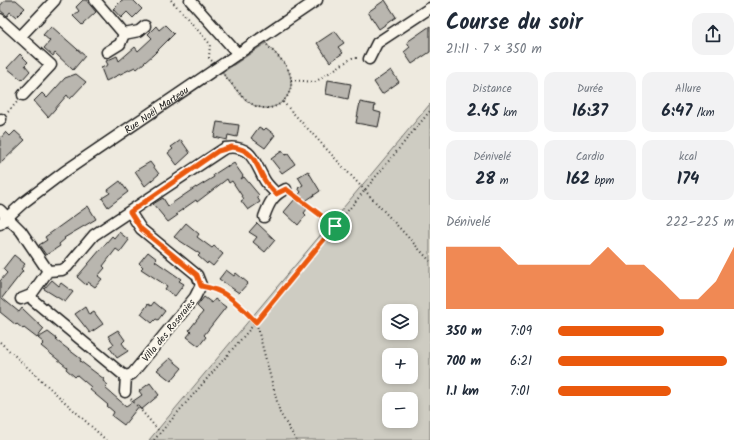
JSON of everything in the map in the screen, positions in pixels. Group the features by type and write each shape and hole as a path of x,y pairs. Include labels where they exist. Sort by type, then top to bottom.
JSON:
{"street":[{"path":"20,37 55,0"},
{"path":"95,0 124,34"},
{"path":"190,0 238,54"},
{"name":"Rue Noël Marteau","path":"2,217 64,172 219,69 238,54 317,0"},
{"path":"369,59 377,43 430,8"},
{"path":"0,19 51,66 23,95"},
{"path":"124,34 139,31 145,26"},
{"path":"106,52 120,44 124,34"},
{"path":"125,392 126,376 26,297 48,271 62,270 67,267 94,235 111,222 130,212 225,148 239,148 250,154 261,171 266,183 281,191 270,202 264,217"},
{"path":"130,212 141,229 197,275 201,286"},
{"path":"2,217 21,231 48,271"},
{"name":"Villa des Roseraies","path":"126,376 132,374 195,297 201,286"}],"path":[{"path":"171,0 210,44 209,58 248,102 255,106 272,108 282,102 289,94 291,80 287,67 261,38"},
{"path":"291,80 315,82 352,58 369,59"},
{"path":"282,102 430,261"},
{"path":"154,440 256,322 364,189 430,111"},
{"path":"281,191 335,226"},
{"path":"201,286 215,288 227,294 256,322 280,413 296,440"},
{"path":"0,342 106,440"},
{"path":"125,392 161,432"}],"shaded area":[{"path":"266,43 285,64 291,80 291,88 284,101 271,108 263,108 250,103 237,91 222,73"},
{"path":"430,104 430,440 149,440"}],"building":[{"path":"5,0 16,0 25,8 16,17 10,12 7,16 0,10 0,6"},
{"path":"83,0 86,0 96,12 82,25 73,16 79,11 76,7"},
{"path":"122,0 133,0 142,9 133,18 127,12 121,18 113,9"},
{"path":"385,0 396,17 379,29 368,12"},
{"path":"165,25 174,34 153,55 137,69 135,67 106,81 101,68 108,65 106,61 117,56 119,61 135,47 138,51 152,38 148,34 156,26 159,30"},
{"path":"51,26 85,56 73,70 55,53 53,56 44,48 50,41 43,35"},
{"path":"430,26 430,52 412,64 404,52 410,47 407,42"},
{"path":"335,31 344,43 338,47 343,53 330,62 317,43"},
{"path":"20,54 28,62 25,65 30,71 22,80 7,68"},
{"path":"391,70 399,82 382,94 374,82"},
{"path":"76,74 86,82 70,99 67,95 48,117 34,101 42,93 47,98 65,78"},
{"path":"328,80 351,84 348,99 326,94"},
{"path":"360,102 375,105 374,111 381,113 378,127 356,123"},
{"path":"217,122 239,125 237,137 228,135 227,140 214,137"},
{"path":"259,127 264,130 266,128 275,135 265,148 251,138"},
{"path":"15,131 25,140 0,164 0,139 6,132 10,136"},
{"path":"181,140 190,153 177,165 168,153 173,149 171,147"},
{"path":"282,151 285,155 288,154 295,164 282,173 271,159"},
{"path":"150,162 159,174 145,186 135,171"},
{"path":"234,163 243,176 241,179 244,177 259,195 257,197 260,202 248,210 241,201 244,199 232,181 229,183 227,179 197,202 196,200 176,214 178,215 168,222 153,204 163,198 168,206 214,177 213,175"},
{"path":"308,171 320,191 301,204 307,209 304,213 306,215 298,225 284,212 301,192 298,188 303,185 298,177"},
{"path":"120,181 128,192 108,207 102,198 110,193 108,190"},
{"path":"88,206 96,219 64,238 65,239 59,244 60,246 46,255 39,245 47,240 45,237"},
{"path":"186,223 199,234 197,237 212,248 214,246 223,254 213,266 208,262 207,264 198,256 200,254 174,237"},
{"path":"257,223 275,240 265,252 253,242 257,237 249,232"},
{"path":"119,232 129,240 120,252 116,249 103,266 105,268 98,276 102,279 95,287 88,282 86,285 77,277 112,236 114,238"},
{"path":"148,252 157,259 155,261 181,279 179,281 184,284 175,296 165,289 167,286 141,269 143,267 139,263"},
{"path":"14,255 25,264 21,269 23,271 2,298 19,312 22,308 44,329 37,338 24,328 23,329 17,324 16,325 0,312 0,281 7,273 3,269"},
{"path":"226,270 234,276 236,273 248,283 239,293 219,279"},
{"path":"52,280 59,286 61,283 73,292 65,302 44,289"},
{"path":"204,297 212,303 215,299 226,307 204,335 206,337 199,346 187,337 191,332 189,330 203,312 197,306"},
{"path":"154,302 165,311 158,320 156,319 152,323 141,314 148,304 151,306"},
{"path":"85,307 89,315 94,312 103,324 90,333 75,314"},
{"path":"118,330 125,340 122,343 128,351 117,358 109,347 114,344 108,336"},
{"path":"48,332 81,359 80,361 104,379 103,381 108,385 105,388 126,406 142,395 139,391 150,383 159,395 141,410 139,406 124,425 112,416 114,412 89,389 91,387 77,375 75,377 66,369 67,367 41,346 44,343 38,338"},
{"path":"170,358 182,368 171,381 157,370"}],"route":[{"path":"232,147 239,148 250,154 261,171 266,183 276,194 286,189 335,226 256,322 227,294 215,288 201,286 197,275 141,229 130,212 218,151 232,147"}]}
